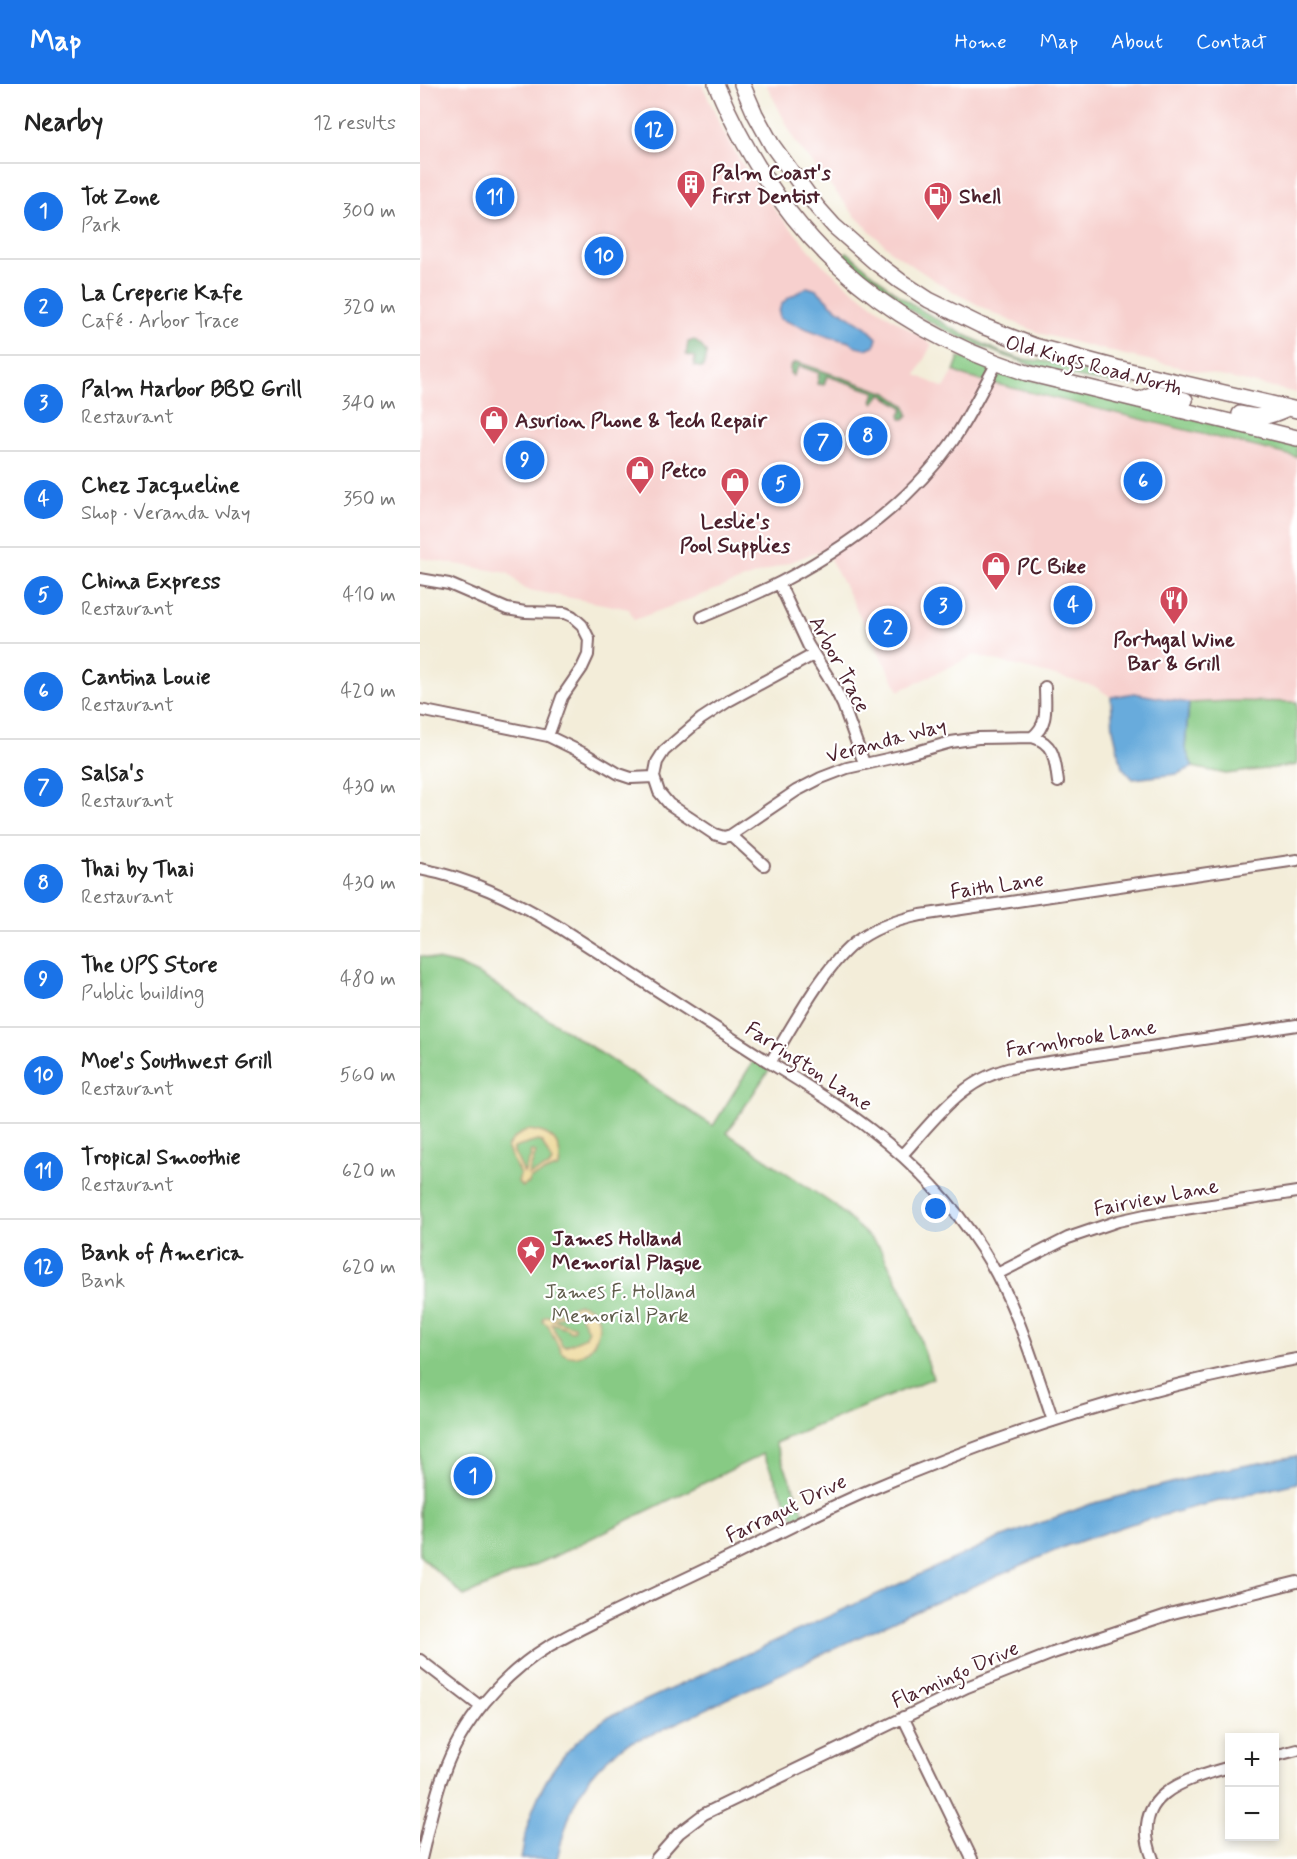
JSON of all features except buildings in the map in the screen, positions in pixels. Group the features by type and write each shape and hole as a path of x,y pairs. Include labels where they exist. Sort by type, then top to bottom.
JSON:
{"street":[{"name":"Old Kings Road North","path":"716,84 732,121 753,159 797,223 816,245 858,283 892,309 939,336 997,363 1027,373 1297,438"},
{"name":"Old Kings Road North","path":"742,84 751,107 772,145 817,207 834,226 875,262 922,296 980,325 1034,346 1117,369 1293,409"},
{"path":"702,617 779,583 818,562 849,542 887,512 952,442 997,363"},
{"path":"1139,400 1156,393 1258,418 1293,409"},
{"path":"420,579 449,584 507,609 564,613 572,616 582,625 589,639 588,655 562,697 548,736"},
{"name":"Arbor Trace","path":"779,583 813,656 833,685 843,705 864,763"},
{"path":"764,865 731,835 724,837 714,834 673,807 659,792 654,777 657,762 664,751 701,719 730,700 813,656"},
{"path":"1045,687 1044,721 1040,730 1032,737 1043,741 1050,748 1058,782"},
{"path":"420,710 548,736 619,774 631,777 654,777"},
{"name":"Veranda Way","path":"731,835 796,790 821,778 864,763 966,739 1032,737"},
{"name":"Faith Lane","path":"770,1063 808,1001 840,956 859,940 888,924 921,915 1297,860"},
{"name":"Farrington Lane","path":"420,869 472,882 522,905 837,1105 902,1155 949,1204 997,1274 1020,1325 1053,1421"},
{"name":"Farmbrook Lane","path":"902,1155 961,1092 995,1072 1297,1025"},
{"name":"Fairview Lane","path":"997,1274 1068,1238 1118,1221 1297,1192"},
{"name":"Farragut Drive","path":"421,1859 439,1786 461,1736 481,1707 517,1669 539,1652 870,1490 992,1442 1053,1421 1173,1386 1297,1359"},
{"name":"Flamingo Drive","path":"656,1859 678,1833 704,1814 903,1717 989,1678 1105,1635 1202,1604 1297,1582"},
{"path":"420,1660 481,1707"},
{"path":"903,1717 972,1859"},
{"path":"1279,1755 1297,1750"},
{"path":"1153,1859 1148,1840 1148,1821 1155,1804 1162,1795 1173,1786 1225,1769"}],"shaded area":[{"path":"420,84 702,84 724,133 741,162 775,210 822,264 878,309 932,344 916,375 944,388 954,371 967,377 1297,457 1297,702 1189,703 1134,693 1111,697 1094,686 975,655 899,691 825,549 634,620 629,609 524,589 508,573 420,558"},
{"path":"766,84 1297,84 1297,393 1042,334 995,314 943,286 892,252 856,217 796,143"}],"green space":[{"path":"847,252 893,291 916,307 951,328 998,351 1021,359 1048,362 1137,385 1100,381 1061,373 1019,361 978,345 938,326 901,304 869,281 843,255"},
{"path":"694,340 702,346 707,355 702,368 694,366 695,357 686,355 688,342"},
{"path":"959,357 1024,378 1297,444 1297,457 967,377 954,371"},
{"path":"794,363 800,363 887,393 906,406 908,415 901,419 900,415 904,408 881,394 874,403 872,401 875,392 827,376 824,385 817,384 819,373 799,366 793,376 790,368"},
{"path":"1297,702 1297,765 1226,774 1193,767 1185,748 1189,703"},
{"name":"James F. Holland Memorial Park","path":"420,956 458,965 482,976 713,1126 754,1060 769,1070 727,1133 834,1205 879,1246 908,1302 933,1378 775,1443 805,1516 795,1521 763,1454 553,1557 464,1596 420,1556"}],"sand":[{"path":"529,1130 550,1136 557,1145 560,1159 559,1167 530,1178 529,1183 522,1187 518,1182 520,1175 507,1147 519,1134","holes":["537,1141 542,1142 552,1162 549,1167 528,1175 536,1152 531,1151 524,1173 514,1148"]},
{"path":"578,1304 590,1308 597,1316 599,1326 591,1347 582,1354 572,1356 561,1352 548,1325 543,1322 543,1318 551,1317","holes":["573,1310 578,1311 588,1330 586,1337 565,1346 562,1345 551,1323 572,1331 574,1326 553,1320"]}],"water":[{"path":"807,287 817,290 832,305 866,327 877,338 875,345 866,349 856,347 850,342 829,337 780,319 780,307 783,303"},
{"path":"1134,693 1189,703 1185,748 1193,767 1177,774 1133,779 1122,767 1113,729 1111,697"},
{"path":"1297,1456 1297,1483 1131,1524 1066,1546 906,1615 653,1734 627,1744 605,1761 586,1783 568,1818 557,1859 521,1859 527,1827 547,1779 577,1741 605,1719 995,1540 1091,1504 1221,1470"}],"place":[{"name":"Bank of America","path":"654,130"},
{"name":"Tropical Smoothie","path":"495,197"},
{"name":"Palm Coast's First Dentist","path":"691,210"},
{"name":"Shell","path":"938,222"},
{"name":"Moe's Southwest Grill","path":"604,256"},
{"name":"Thai by Thai","path":"868,436"},
{"name":"Salsa's","path":"823,442"},
{"name":"Asurion Phone & Tech Repair","path":"494,446"},
{"name":"The UPS Store","path":"525,460"},
{"name":"Cantina Louie","path":"1143,481"},
{"name":"China Express","path":"781,484"},
{"name":"Petco","path":"640,496"},
{"name":"Leslie's Pool Supplies","path":"735,508"},
{"name":"PC Bike","path":"996,592"},
{"name":"Chez Jacqueline","path":"1073,605"},
{"name":"Palm Harbor BBQ Grill","path":"943,606"},
{"name":"Portugal Wine Bar & Grill","path":"1174,626"},
{"name":"La Creperie Kafe","path":"888,628"},
{"name":"James Holland Memorial Plaque","path":"531,1276"},
{"name":"Tot Zone","path":"473,1476"}]}
